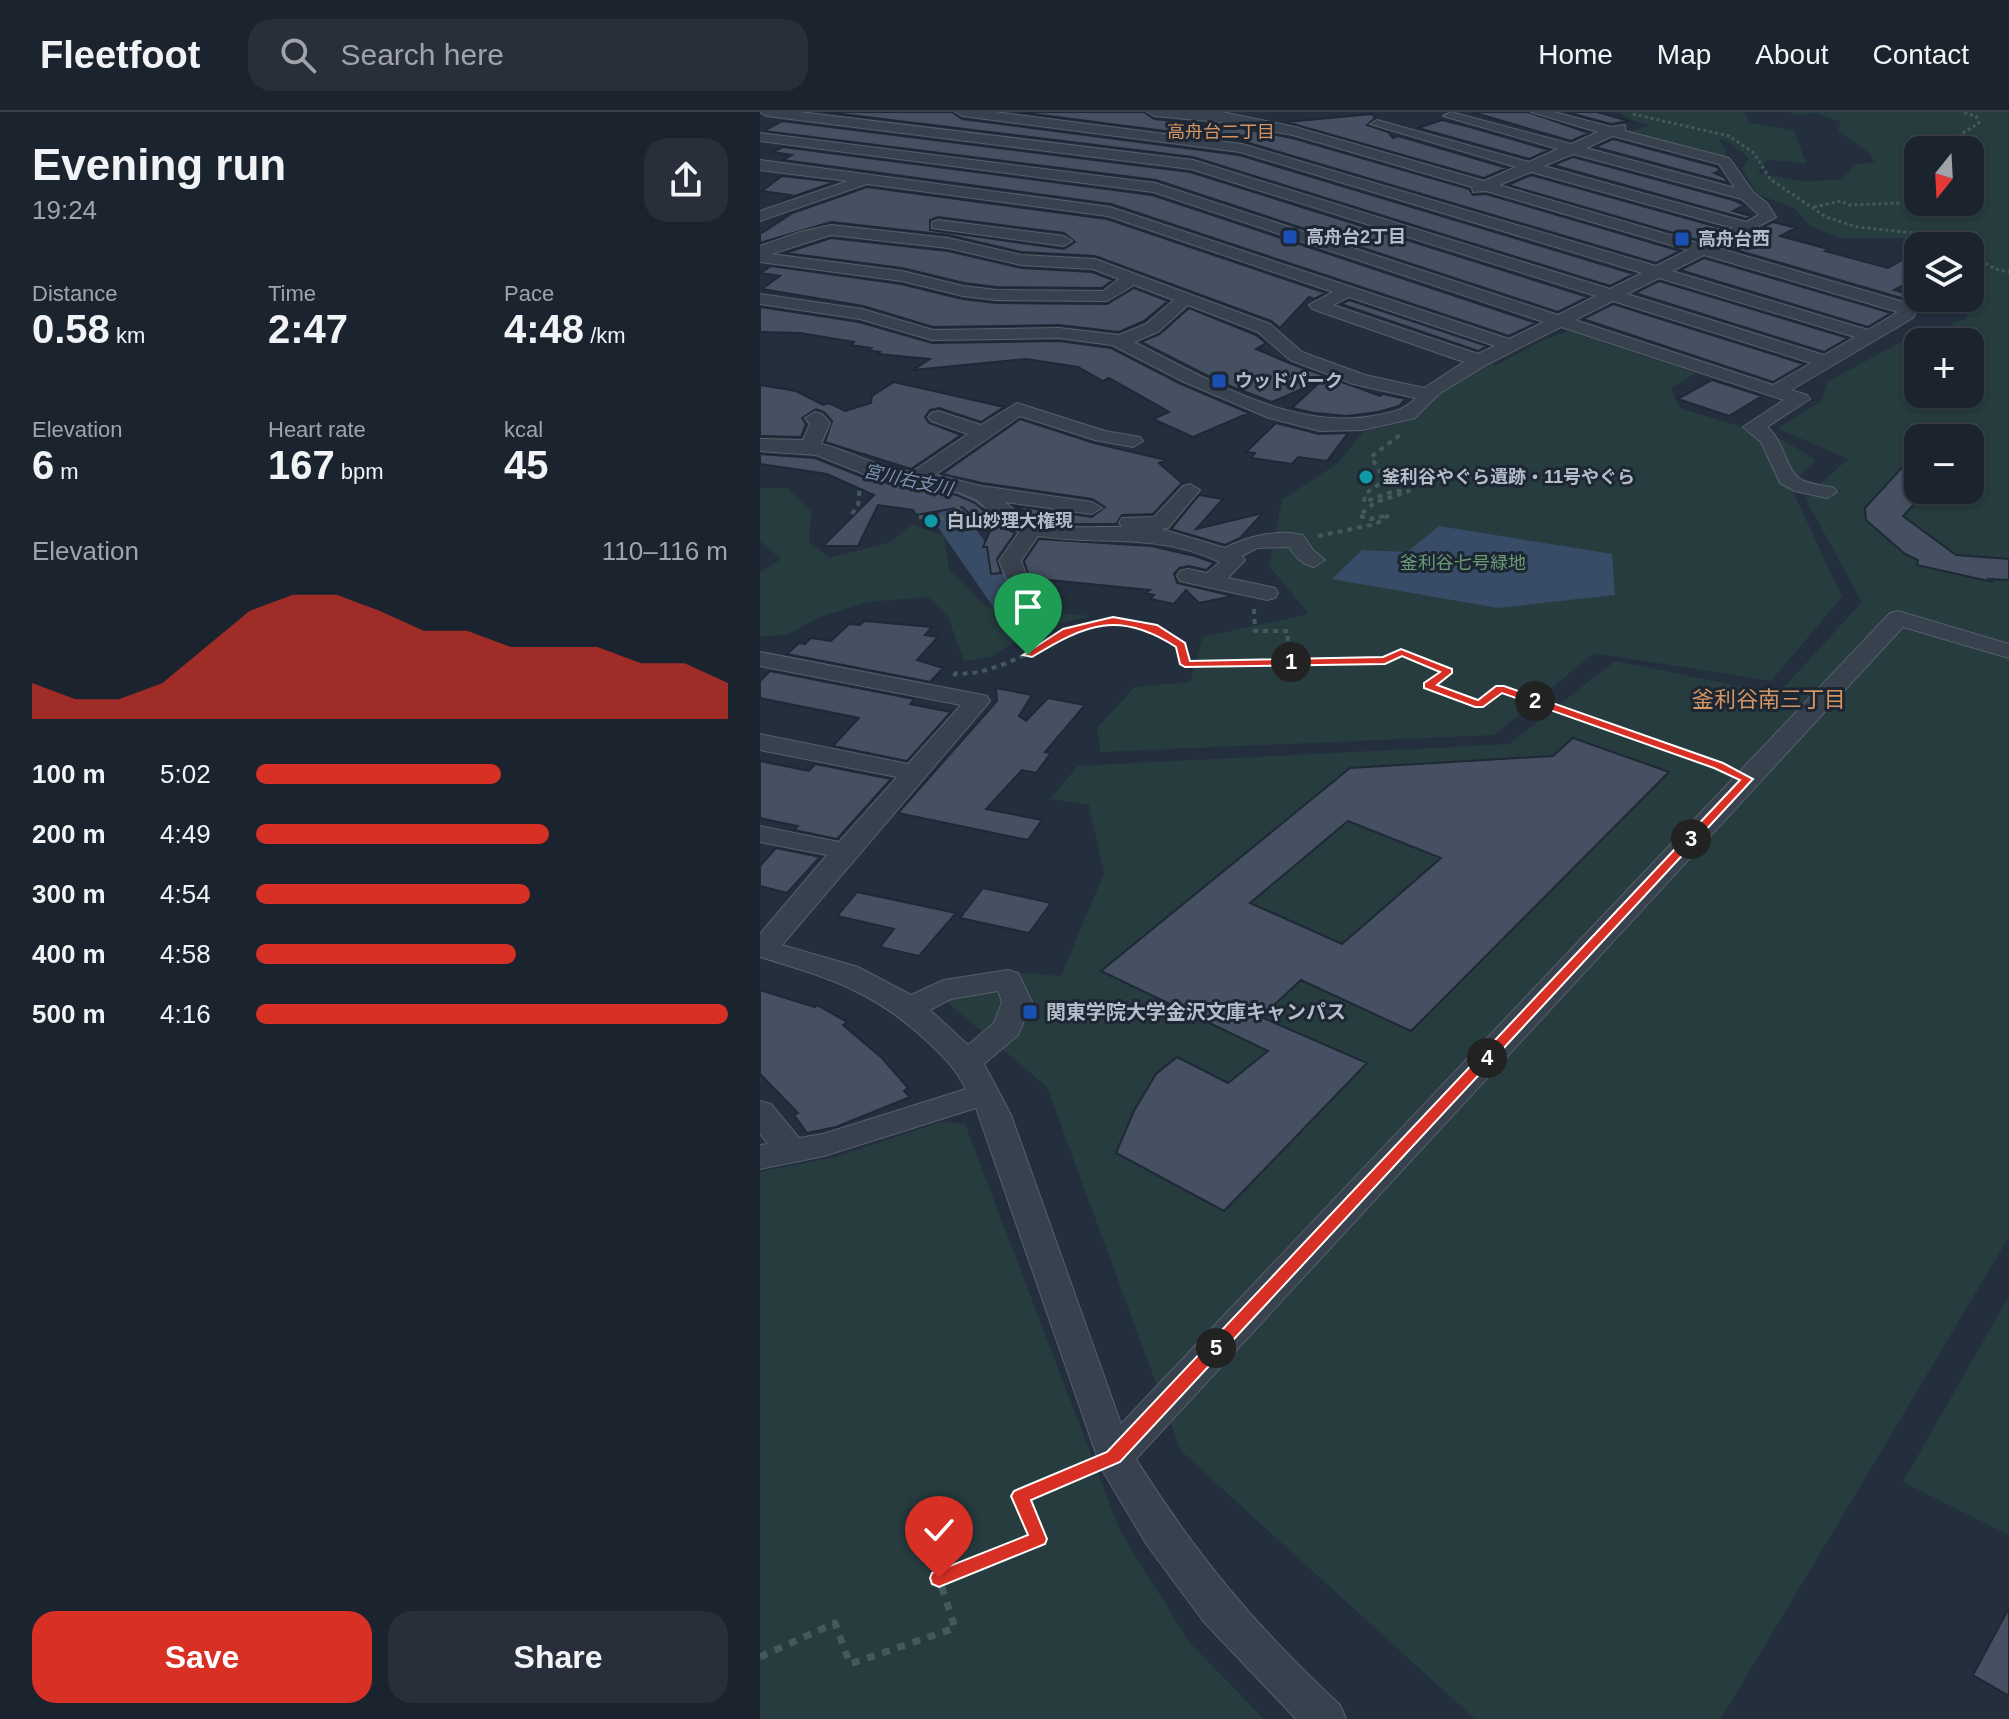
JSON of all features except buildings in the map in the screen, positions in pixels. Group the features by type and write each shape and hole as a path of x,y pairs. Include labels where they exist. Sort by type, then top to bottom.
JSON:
{"street":[{"path":"766,112 824,115 966,137 1193,165 1827,362"},
{"path":"962,112 1001,114 1230,145 1870,336"},
{"path":"1154,112 1295,131 1908,309 1907,314 1775,392"},
{"path":"1207,112 1240,122"},
{"path":"1487,112 1370,125 1746,227"},
{"path":"760,299 862,314 932,335 1059,333 1121,341 1189,377 1300,422 1342,425 1395,419 1419,406 1426,394 1479,361 1768,217 1761,206 1748,196 1724,161 1538,112"},
{"path":"1285,270 1632,123 1612,112"},
{"path":"760,216 930,159 1001,114"},
{"path":"779,140 824,115"},
{"path":"1435,118 1572,149 1748,196"},
{"path":"1086,223 1264,126"},
{"path":"1295,131 1336,128"},
{"path":"760,137 1155,188 1800,399 1753,427 1764,432 1773,442 1788,479 1796,485 1827,492"},
{"path":"760,165 1110,212 1510,345"},
{"path":"775,196 806,200"},
{"path":"863,231 883,218"},
{"path":"914,222 1064,241 1002,295 989,311 993,313 966,335"},
{"path":"760,254 817,232 863,231 948,243 1012,258 1095,264 1264,328 1296,356 1360,380 1426,394"},
{"path":"760,254 902,276 963,291 1002,295 1107,296 1132,278"},
{"path":"1347,292 1318,305 1479,361"},
{"path":"1121,341 1152,328 1186,298"},
{"path":"918,477 1017,409 1102,436 1133,441"},
{"path":"938,417 972,427 981,434"},
{"path":"810,448 820,423 815,418"},
{"path":"760,445 777,443 810,448 834,453 874,472 918,477 978,492 1092,508"},
{"path":"978,492 997,472"},
{"path":"1168,530 1190,490"},
{"path":"978,492 1016,524 1063,534 1114,533"},
{"path":"1097,558 1114,533 1129,523 1168,530 1234,560 1212,581"},
{"path":"1016,576 1010,561 1032,528"},
{"path":"1226,556 1252,542 1295,540 1307,554"},
{"path":"1188,576 1267,593"},
{"path":"1114,1457 1898,618 2009,651"},
{"path":"760,659 978,701 762,948 848,974 910,1008 968,1062 985,1094 1114,1457 1161,1533 1218,1609 1325,1719"},
{"path":"760,742 916,773"},
{"path":"760,834 845,851"},
{"path":"910,1008 944,990 1008,980 1017,1002 1007,1028 968,1062"},
{"path":"760,1157 793,1153 985,1094"},
{"path":"760,1112 793,1153"}],"path":[{"path":"1629,112 1659,122 1702,127 1723,134 1754,153 1763,172 1825,217 1856,226 1921,232"},
{"path":"1958,136 1979,123 1976,116 1962,112"},
{"path":"1814,207 1841,201 1849,205 1904,203"},
{"path":"1984,262 2009,272"},
{"path":"1307,554 1324,533 1376,524 1389,515 1371,519 1359,516 1374,503 1409,491 1394,491 1364,502 1365,494 1385,480 1371,457 1411,427"},
{"path":"852,514 858,505 860,486 874,472"},
{"path":"919,517 947,518"},
{"path":"1267,593 1254,609 1255,631 1288,631 1287,662"},
{"path":"940,692 956,673 974,675 1028,655 1066,631 1113,620 1154,628 1181,645 1185,664 1385,661 1401,652 1448,671 1428,685 1466,700 1479,704 1500,689 1719,765 1747,779"},
{"path":"760,1657 835,1623 850,1664 955,1628 939,1578 1038,1539 1020,1496 1114,1457"}],"green space":[{"path":"1619,112 1744,112 1749,122 1794,131 1806,163 1767,160 1758,173 1799,181 1841,180 1855,165 1875,162 1869,153 1838,131 1841,122 1817,113 1796,115 1790,112 2009,112 2009,1237 1721,1719 1475,1719 1181,1451 1047,1087 927,985 1002,971 1061,976 1104,873 1089,805 1050,799 1078,766 1509,744 1615,661 1778,694 1862,602 1805,498 1848,459 1777,428 1822,401 1827,382 1904,341 1904,408 1984,408 1984,328 1941,328 1966,319 1969,312 1984,312 1984,232 1904,232 1904,238 1839,238 1809,225 1795,209 1757,194 1742,169 1749,158 1727,141 1718,139 1726,150 1725,156 1629,132 1650,125"},
{"name":"釜利谷七号緑地","path":"1568,331 1696,373 1671,389 1680,408 1783,440 1816,460 1790,485 1842,597 1771,681 1594,653 1494,735 1101,752 1097,728 1135,687 1190,682 1203,637 1309,614 1269,566 1282,500 1338,463 1363,432 1395,424 1469,373 1491,362 1495,366 1543,340"},
{"path":"760,488 788,488 811,512 809,542 829,558 891,542 912,524 944,536 949,570 986,606 1090,616 1037,629 990,657 964,661 948,617 928,597 868,602 820,617 786,635 760,636 760,573 781,559 760,541"},
{"path":"941,1122 965,1124 1120,1531 1190,1643 1264,1719 760,1719 760,1172 836,1157"},
{"path":"2009,1296 2009,1535 1903,1482"}],"water":[{"path":"1439,526 1612,554 1615,595 1498,608 1332,579 1362,550 1407,552"}],"waterway":[{"name":"宮川右支川","path":"902,480 959,490 971,500 951,520 1012,606"}],"place":[{"name":"高舟台2丁目","path":"1290,237"},
{"name":"高舟台西","path":"1682,239"},
{"name":"ウッドパーク","path":"1219,381"},
{"name":"釜利谷やぐら遺跡・11号やぐら","path":"1366,477"},
{"name":"白山妙理大権現","path":"931,521"},
{"name":"関東学院大学金沢文庫キャンパス","path":"1030,1012"}],"district":[{"name":"高舟台二丁目","path":"1221,132"},
{"name":"釜利谷南三丁目","path":"1769,699"}],"route":[{"path":"939,1578 1038,1539 1020,1496 1114,1457 1747,779 1719,765 1500,689 1479,704 1428,685 1448,671 1401,652 1385,661 1185,664 1181,645 1154,628 1113,620 1066,631 1028,655"}]}
